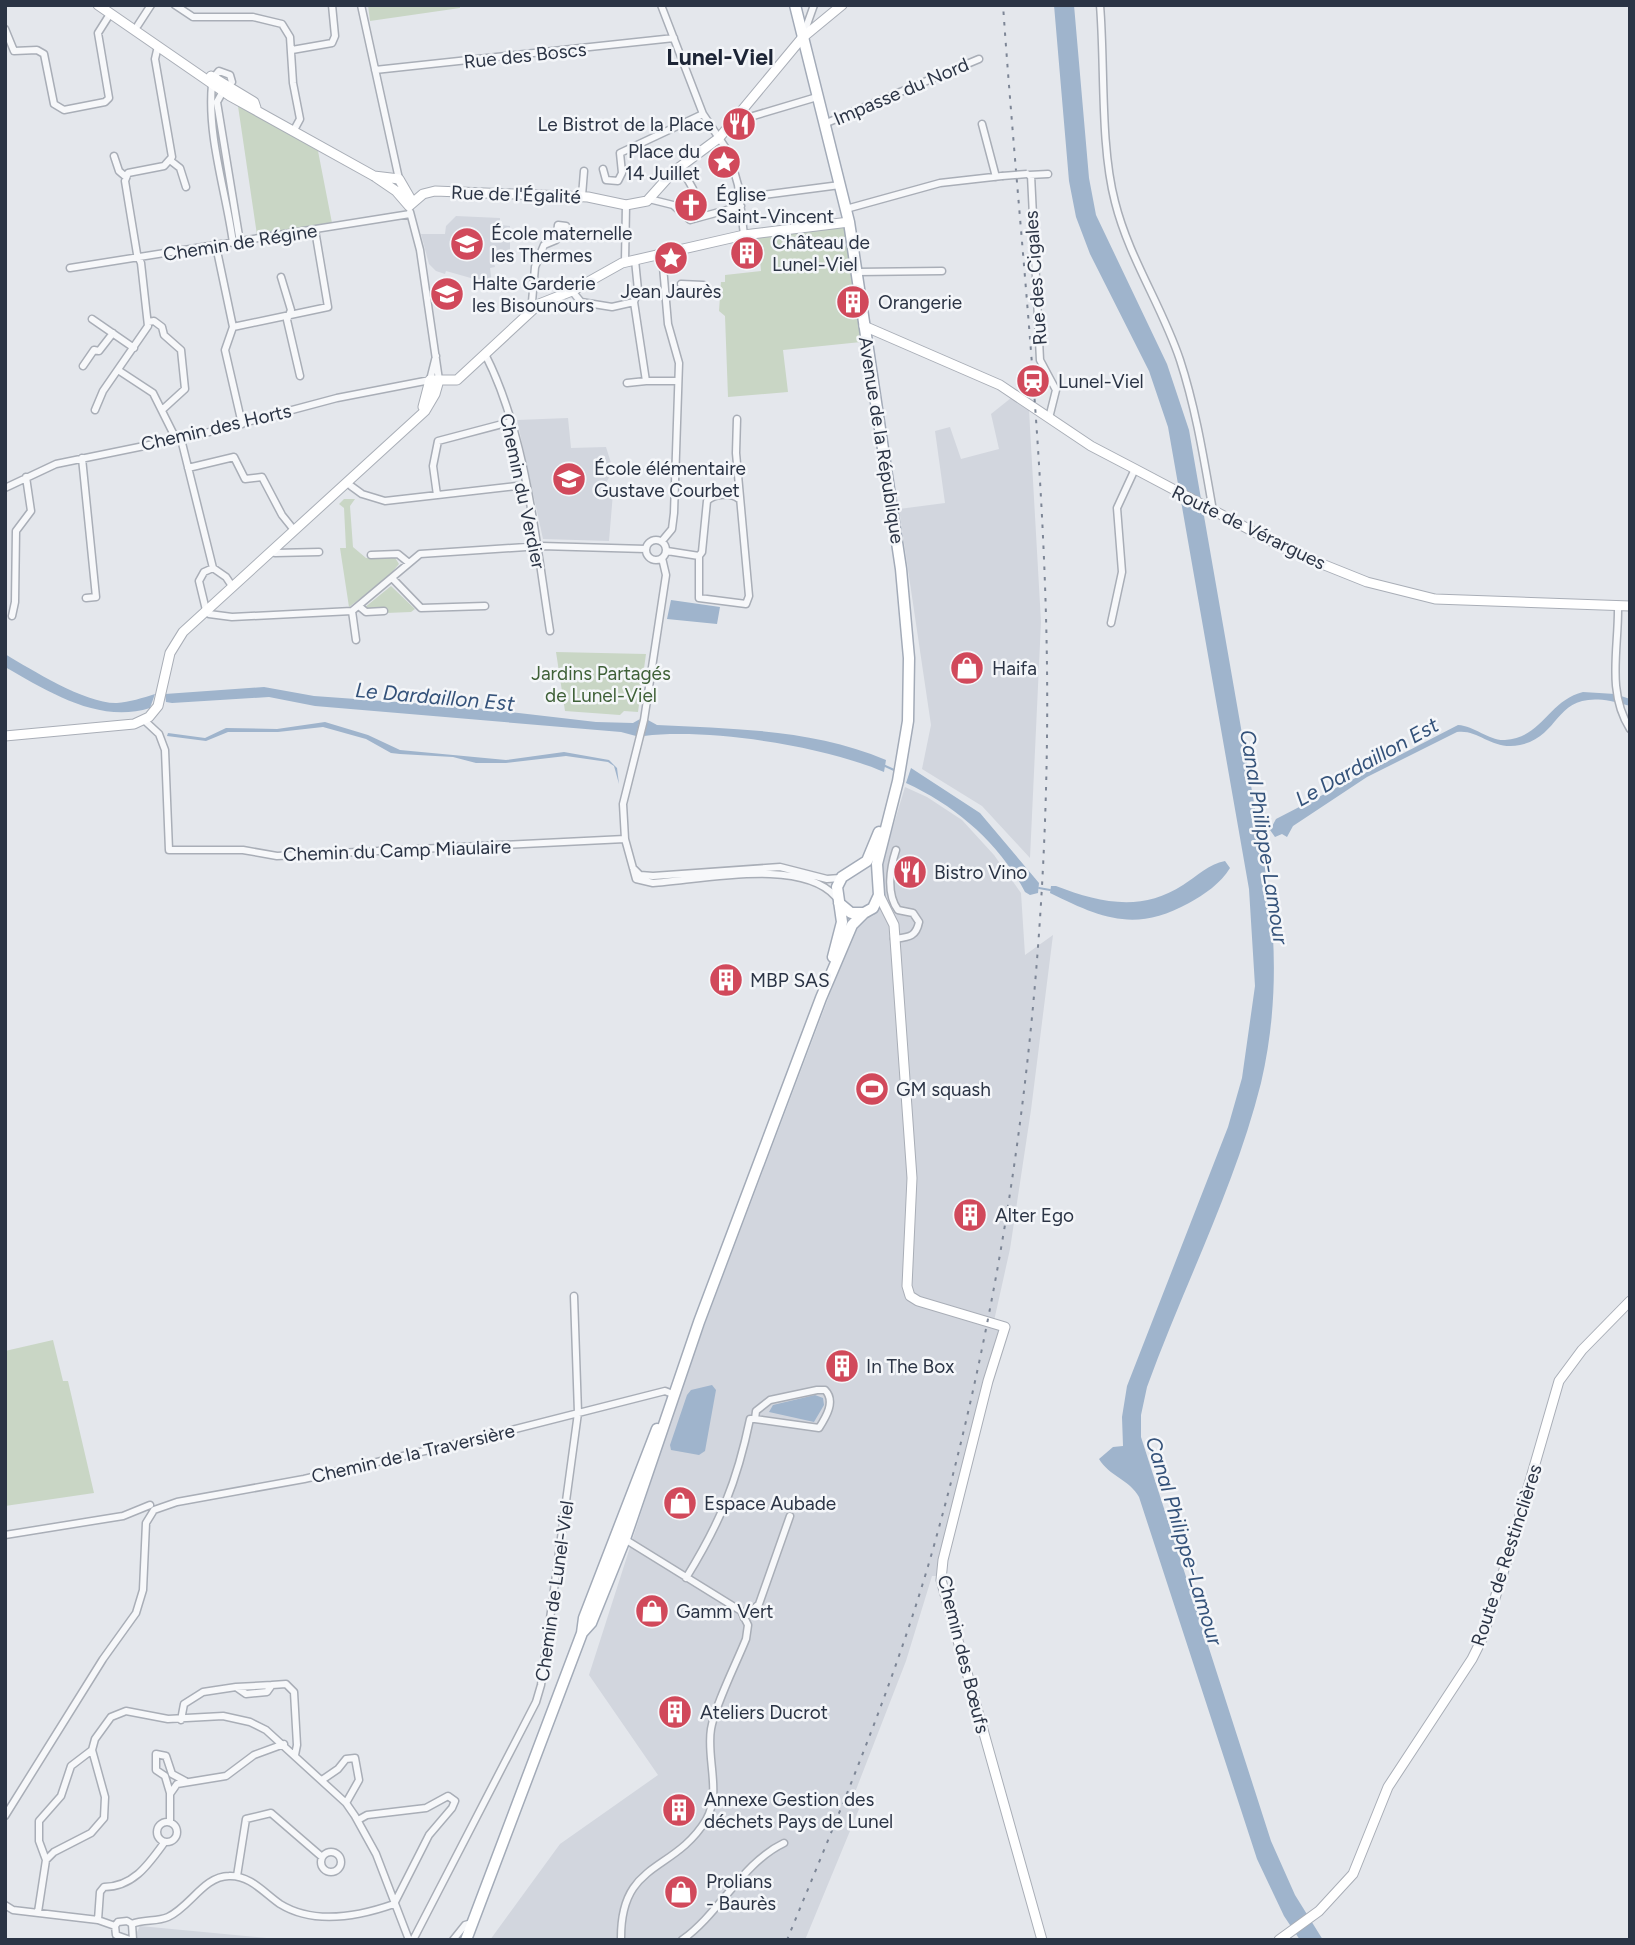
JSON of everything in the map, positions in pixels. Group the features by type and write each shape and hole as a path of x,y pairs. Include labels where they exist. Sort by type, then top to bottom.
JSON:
{"main road":[{"name":"Avenue de la République","path":"795,5 849,222 906,620 910,693 902,762 894,797"},
{"path":"821,998 842,922 837,887 842,877 867,861 894,797"},
{"path":"466,1940 582,1633 584,1618 620,1536 821,998 852,925 866,913 879,895 877,864 894,797"},
{"path":"853,871 865,872 876,881"},
{"path":"838,901 851,913 866,913"},
{"path":"620,1536 690,1336 699,1322"}],"street":[{"path":"98,5 111,9 256,108 374,176 395,184"},
{"path":"136,27 151,5"},
{"path":"175,5 193,17 276,20 287,29 300,119 295,130"},
{"path":"5,736 134,724 144,720 158,706 170,659 183,632 349,485 422,412 435,380 436,356 420,250 410,210 395,184 392,150 361,5"},
{"path":"803,38 814,5"},
{"path":"649,199 680,166 719,138 803,38 842,5"},
{"path":"1100,5 1109,163 1114,201 1128,243 1179,358 1198,425 1210,509"},
{"path":"664,6 703,114 729,153 741,202 744,235"},
{"path":"292,50 332,43 335,36 332,7"},
{"path":"5,29 14,51 37,50 44,54 54,104 64,110 109,99 98,33 111,9"},
{"name":"Rue des Boscs","path":"375,70 674,38"},
{"path":"95,410 103,391 148,329 124,185 131,172 164,166 171,161 173,153 155,59 160,43"},
{"name":"Impasse du Nord","path":"824,124 979,59"},
{"path":"219,71 230,75 232,82 217,102 236,243 218,164 210,103 213,81 219,71"},
{"path":"731,122 817,97"},
{"path":"603,169 606,180 620,179 620,153 683,126 703,114"},
{"path":"982,124 999,176"},
{"path":"114,156 118,171 126,177"},
{"path":"171,161 180,168 186,187"},
{"path":"680,166 693,189"},
{"path":"582,197 584,171"},
{"path":"846,209 940,183 1048,174"},
{"name":"Rue des Cigales","path":"1029,175 1040,360 1056,390 1049,418"},
{"path":"646,381 634,302 638,290 630,261 626,205 649,199 673,205 690,220 741,202 840,185"},
{"name":"Rue de l'Égalité","path":"410,210 428,192 506,191 582,197 626,205"},
{"name":"Chemin de Régine","path":"70,268 315,230 410,210"},
{"path":"435,380 457,380 539,304 572,291 630,261 744,235 849,222"},
{"path":"532,302 535,267 544,245 556,240 558,225 566,226"},
{"path":"233,327 328,307 315,230"},
{"path":"216,246 233,327 225,350 242,424"},
{"path":"662,255 667,312 679,363 672,529 662,541"},
{"path":"856,272 942,271"},
{"path":"281,278 291,310 287,320 300,376"},
{"path":"681,284 703,285 703,292"},
{"path":"572,291 581,302 612,307 634,302"},
{"path":"92,319 134,348"},
{"path":"148,322 154,320 162,327 164,335 181,350 186,389 177,400 171,401 162,410"},
{"name":"Route de Vérargues","path":"864,326 1000,385 1135,470 1292,552 1367,582 1435,599 1630,606"},
{"path":"83,366 94,350 99,351 113,334"},
{"name":"Chemin du Verdier","path":"485,354 494,367 525,485 550,631"},
{"path":"118,370 153,393 179,439 213,568 226,577 233,589"},
{"name":"Chemin des Horts","path":"5,488 48,467 82,458 179,439 337,398 435,380"},
{"path":"628,383 678,381"},
{"path":"737,419 734,432 749,596 746,604 699,598 699,556 703,547 707,501 713,496 733,495 740,499"},
{"path":"437,495 433,466 438,441 510,422"},
{"path":"188,468 234,457 245,479 262,477 282,515 294,530"},
{"path":"82,458 96,597 86,598"},
{"path":"1111,623 1122,572 1117,508 1135,470"},
{"path":"12,616 15,602 16,531 31,511 26,477"},
{"path":"349,485 381,501 525,485"},
{"path":"274,551 294,530 349,485"},
{"path":"646,549 650,541 662,541"},
{"path":"662,541 667,551"},
{"path":"208,612 232,617 352,611 420,554 537,547 646,549"},
{"path":"646,549 650,558 662,558"},
{"path":"274,551 318,552"},
{"path":"667,551 699,556"},
{"path":"667,551 662,558 666,575 644,720 623,804 625,839 636,879 644,884 786,875 816,883 838,901"},
{"path":"370,555 398,554 409,563"},
{"path":"208,612 199,581 204,572 213,568"},
{"path":"392,578 421,608 485,606"},
{"path":"1618,605 1619,644 1614,690 1616,704 1630,729"},
{"path":"359,607 366,612 384,611"},
{"path":"352,611 356,640"},
{"name":"Chemin du Camp Miaulaire","path":"144,720 163,741 169,850 243,850 277,856 625,839"},
{"path":"894,937 911,937 917,931 919,922 913,913 898,910 892,902 891,866 896,850"},
{"path":"632,867 640,875 646,876 780,867 827,879 842,877"},
{"path":"879,895 892,920 894,937"},
{"path":"866,913 885,918 894,937"},
{"name":"Chemin des Bœufs","path":"894,937 912,1178 906,1286 910,1296 918,1301 1005,1326 943,1560 941,1580 1042,1940"},
{"name":"Chemin de Lunel-Viel","path":"411,1940 536,1702 546,1658 551,1595 578,1413 574,1296"},
{"name":"Route de Restinclières","path":"1279,1940 1338,1893 1353,1874 1388,1787 1482,1639 1559,1381 1582,1350 1630,1301"},
{"path":"686,1578 710,1539 732,1492 751,1419 819,1428 831,1403 830,1395 825,1390 817,1390 770,1400 756,1412 755,1419"},
{"name":"Chemin de la Traversière","path":"5,1535 123,1516 177,1502 304,1479 665,1391 670,1393"},
{"path":"5,1816 103,1659 136,1613 143,1590 146,1523 152,1508"},
{"path":"744,1618 759,1604 790,1516"},
{"path":"620,1536 741,1611 748,1625 746,1639 711,1729 713,1802 707,1819 692,1837 634,1885 622,1906 621,1940"},
{"path":"181,1720 184,1704 203,1692 236,1687 246,1694 267,1692 272,1685 286,1684 294,1692 297,1745 295,1755"},
{"path":"37,1912 46,1860 38,1842 39,1821 61,1796 71,1766 92,1751 104,1724 117,1714 133,1711 181,1720 211,1716 232,1717 266,1730 346,1803 376,1854 394,1904 411,1940"},
{"path":"170,1794 174,1787 185,1781 226,1776 254,1755 284,1744"},
{"path":"46,1860 54,1852 91,1833 104,1818 105,1797 92,1751"},
{"path":"98,1920 100,1892 104,1887 120,1887 132,1880 164,1843 174,1841 177,1835 177,1829 170,1822 170,1794 164,1776 156,1770 156,1754 166,1756 172,1774 185,1781"},
{"path":"322,1780 338,1769 346,1759 355,1758 359,1780 346,1803"},
{"path":"132,1924 127,1938 114,1932 115,1926 124,1920 132,1924 167,1917 219,1877 237,1877 252,1882 282,1905 313,1916 375,1912 394,1904 429,1835 452,1808 454,1798 448,1796 426,1808 367,1815 358,1820"},
{"path":"237,1877 246,1819 271,1813 322,1857"},
{"path":"164,1843 159,1839 157,1830 160,1824 170,1822"},
{"path":"682,1940 699,1927 767,1850 784,1843"},
{"path":"5,1905 13,1910"},
{"path":"5,1912 37,1912 98,1920 115,1926"},
{"path":"453,1940 465,1925 472,1923"}],"shaded area":[{"name":"École maternelle les Thermes","path":"456,216 500,218 500,225 510,226 510,261 494,263 495,267 490,268 492,284 446,271 445,274 436,271 429,264 421,234 445,234 446,226"},
{"path":"1011,398 1029,410 1041,622 1030,858 982,806 922,769 931,725 899,509 945,503 935,431 950,427 961,459 999,449 991,414"},
{"name":"École élémentaire Gustave Courbet","path":"568,418 571,448 606,447 613,471 607,481 613,493 609,541 543,539 517,420"},
{"path":"905,787 927,797 962,820 994,855 1021,893 1025,955 1053,935 1010,1249 994,1321 1000,1330 937,1576 932,1576 906,1661 852,1800 864,1797 805,1940 490,1940 560,1844 658,1775 589,1675 682,1385 856,925 863,918 873,916 885,897 881,867"},
{"path":"140,1926 287,1940 138,1940 135,1936"}],"green space":[{"path":"368,5 460,5 460,8 370,21"},
{"path":"238,106 277,125 318,151 332,223 257,235"},
{"path":"845,226 846,235 842,241 848,250 861,342 783,350 788,392 728,397 725,316 719,311 721,282 725,282 725,275 761,271 758,237"},
{"path":"344,499 355,499 350,506 353,547 366,558 394,556 399,564 387,578 349,607 340,548 346,548 344,508 339,504"},
{"path":"391,586 415,609 411,612 386,613 364,608"},
{"name":"Jardins Partagés de Lunel-Viel","path":"556,652 646,654 638,712 624,711 620,715 565,711"},
{"path":"53,1340 63,1381 68,1381 94,1493 5,1506 5,1351"}],"water":[{"path":"1054,5 1074,5 1089,178 1096,215 1167,364 1189,430 1267,877 1273,928 1273,1006 1261,1083 1223,1198 1147,1387 1141,1415 1141,1437 1271,1841 1295,1895 1323,1940 1300,1940 1284,1916 1257,1859 1139,1497 1099,1459 1113,1447 1123,1446 1122,1417 1127,1386 1228,1127 1242,1078 1255,986 1249,889 1168,427 1149,371 1090,254 1076,217 1069,181"},
{"path":"671,600 720,607 717,624 667,619"},
{"path":"5,654 60,685 104,702 117,703 155,694 150,708 131,712 93,709 57,695 5,667"},
{"path":"264,687 314,696 467,707 596,722 633,723 640,719 636,736 621,732 315,706 269,697 172,703 166,702 165,694"},
{"path":"1583,692 1615,694 1630,699 1630,706 1605,700 1586,700 1563,712 1535,739 1520,745 1501,745 1472,734 1457,732 1367,777 1293,826 1287,837 1282,834 1275,837 1270,830 1276,819 1458,725 1499,740 1518,738 1537,726 1571,696"},
{"path":"648,720 657,725 773,732 830,742 886,760 884,772 830,754 766,741 700,735 644,736"},
{"path":"325,722 368,735 400,750 506,760 564,752 609,760 617,768 619,784 614,766 608,762 566,756 506,763 476,763 453,757 391,753 366,739 323,727 278,732 228,732 206,741 167,736 168,733 205,738 226,728 277,729"},
{"path":"911,768 980,813 1039,883 1038,893 1030,895 1025,892 989,842 959,815 906,783"},
{"path":"1225,861 1230,868 1212,888 1189,903 1152,918 1118,919 1050,893 1051,886 1056,886 1089,897 1136,902 1168,893 1208,868"},
{"path":"712,1385 716,1390 705,1451 699,1455 671,1450 670,1445 687,1395 691,1390"},
{"path":"815,1395 823,1398 824,1405 814,1422 769,1412 773,1405"}],"waterway":[{"name":"Le Dardaillon Est","path":"883,765 894,770"},
{"name":"Le Dardaillon Est","path":"1039,888 1050,890"}],"railway":[{"path":"787,1940 888,1687 938,1531 985,1336 1018,1138 1030,1038 1044,837 1047,646 1039,463 1003,5"}],"place":[{"name":"Le Bistrot de la Place","path":"739,124"},
{"name":"Place du 14 Juillet","path":"724,162"},
{"name":"Église Saint-Vincent","path":"691,205"},
{"name":"École maternelle les Thermes","path":"467,244"},
{"name":"Château de Lunel-Viel","path":"747,253"},
{"name":"Jean Jaurès","path":"671,258"},
{"name":"Halte Garderie les Bisounours","path":"447,294"},
{"name":"Orangerie","path":"853,302"},
{"name":"Lunel-Viel","path":"1033,381"},
{"name":"École élémentaire Gustave Courbet","path":"569,479"},
{"name":"Haifa","path":"967,668"},
{"name":"Bistro Vino","path":"910,872"},
{"name":"MBP SAS","path":"726,980"},
{"name":"GM squash","path":"872,1089"},
{"name":"Alter Ego","path":"970,1215"},
{"name":"In The Box","path":"842,1366"},
{"name":"Espace Aubade","path":"680,1503"},
{"name":"Gamm Vert","path":"652,1611"},
{"name":"Ateliers Ducrot","path":"675,1712"},
{"name":"Annexe Gestion des déchets Pays de Lunel","path":"679,1810"},
{"name":"Prolians - Baurès","path":"681,1892"}],"district":[{"name":"Lunel-Viel","path":"720,57"}],"water label":[{"name":"Canal Philippe-Lamour","path":"1264,837"},
{"name":"Canal Philippe-Lamour","path":"1184,1541"}]}
